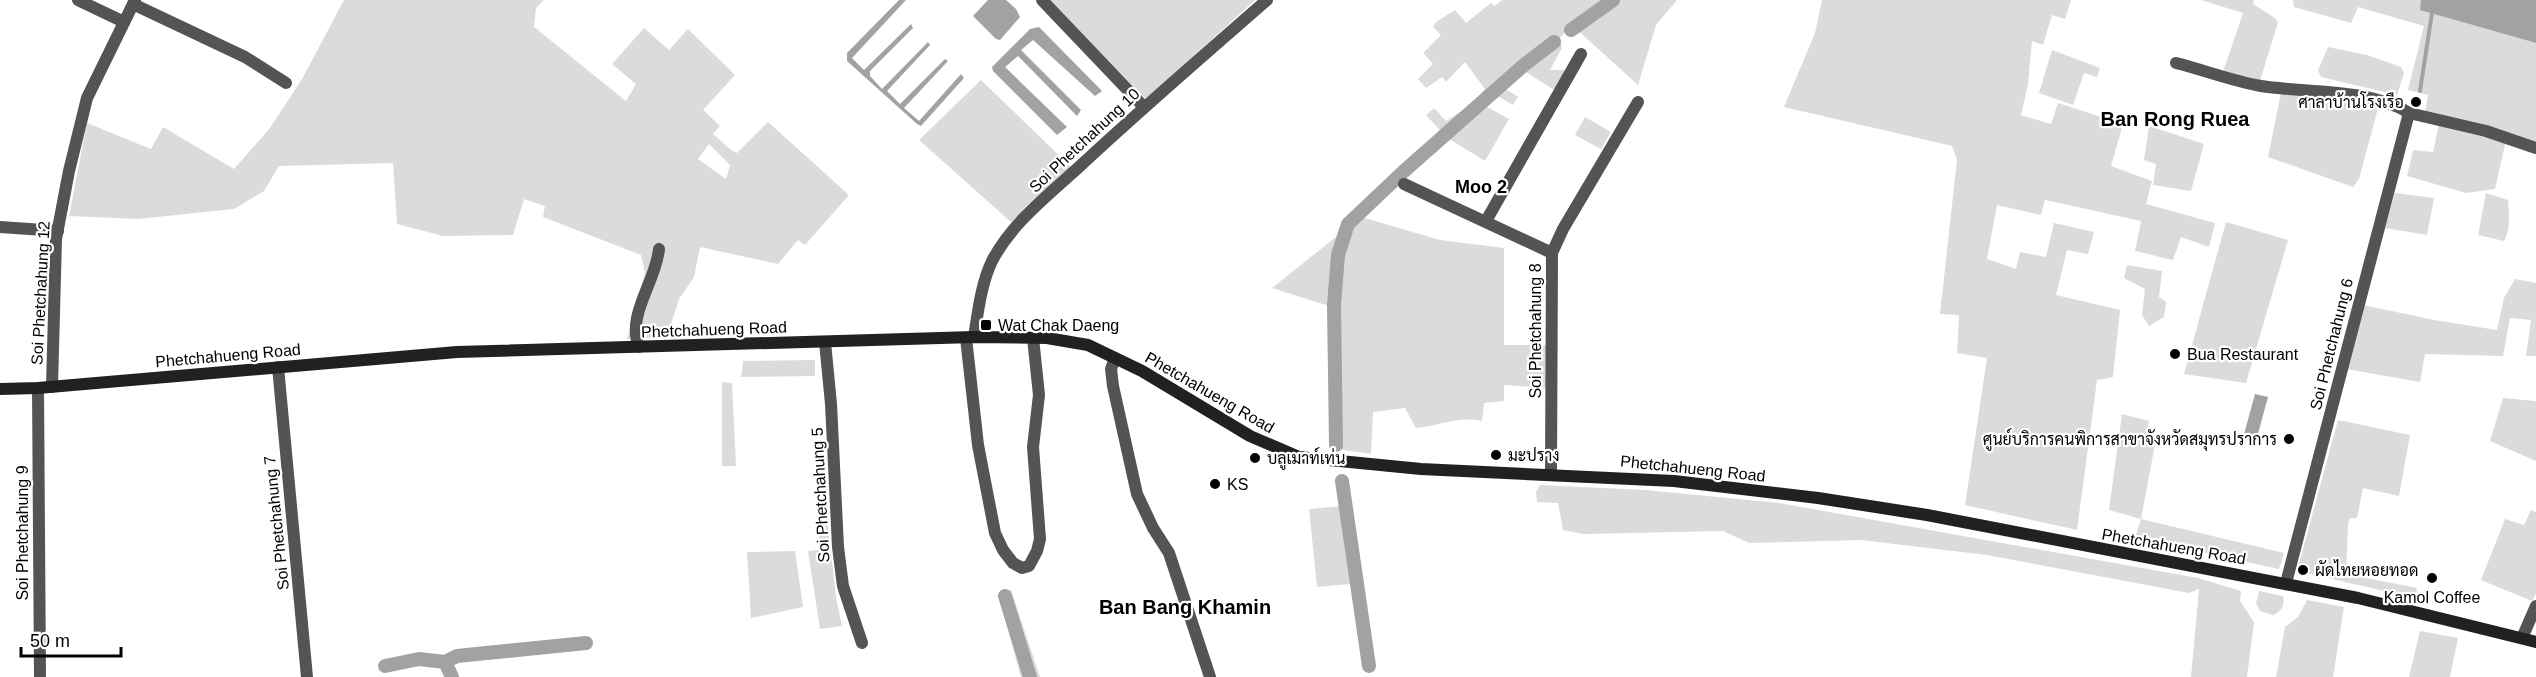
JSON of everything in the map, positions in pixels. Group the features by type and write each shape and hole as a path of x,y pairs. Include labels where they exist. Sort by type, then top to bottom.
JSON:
{"main road":[{"name":"Phetchahueng Road","path":"0,389 52,387 457,352 970,338 1065,340 1088,345 1115,358 1180,392 1250,436 1299,457 1410,468 1674,481 1818,498 1927,515 2286,583 2395,606 2536,642"}],"street":[{"path":"78,0 124,22"},
{"path":"1042,0 1144,107"},
{"name":"Soi Phetchahung 10","path":"1033,338 1039,395 1033,447 1040,539 1029,566 1022,568 1013,563 995,534 978,445 970,338 992,261 1009,236 1037,205 1144,107 1267,0"},
{"path":"134,2 245,57 286,83"},
{"name":"Soi Phetchahung 12","path":"52,387 58,231 69,171 87,98 134,2"},
{"path":"1486,222 1581,54"},
{"path":"2176,63 2258,85 2361,97 2400,107 2409,113 2486,131 2536,148"},
{"name":"Soi Phetchahung 8","path":"1551,475 1552,253 1563,229 1638,102"},
{"name":"Soi Phetchahung 6","path":"2286,583 2409,113"},
{"path":"1404,184 1552,253"},
{"path":"0,227 58,231"},
{"path":"639,347 635,337 635,323 656,271 659,249"},
{"name":"Soi Phetchahung 5","path":"825,342 839,558 843,586 862,643"},
{"path":"1115,358 1112,369 1113,386 1137,494 1153,528 1170,554 1210,677"},
{"name":"Soi Phetchahung 7","path":"278,367 307,677"},
{"name":"Soi Phetchahung 9","path":"38,388 40,677"},
{"path":"2522,638 2536,606"}],"shaded area":[{"path":"344,0 544,0 536,8 534,27 626,101 636,84 612,64 644,28 669,50 688,29 735,75 703,110 720,126 713,134 737,153 768,122 849,195 805,245 798,240 778,264 700,247 694,277 679,299 667,337 627,339 645,273 641,255 543,217 545,206 524,199 513,235 443,236 397,224 393,163 279,166 264,191 234,209 138,219 69,216 87,123 151,149 163,127 234,169 270,128 302,79","holes":["709,144 730,165 726,179 698,159"]},
{"path":"899,0 906,0 852,58 864,70 911,24 913,28 870,71 870,76 882,89 928,42 930,45 887,91 900,104 945,59 948,61 904,108 919,121 961,74 964,78 921,126 847,61 847,53"},
{"path":"988,0 1006,0 1016,9 1020,17 1000,40 996,39 973,16"},
{"path":"1048,0 1255,0 1145,98"},
{"path":"1502,0 1677,0 1656,25 1638,85 1573,26 1560,37 1562,48 1550,70 1565,70 1556,91 1521,69 1503,87 1518,97 1513,105 1494,94 1487,107 1509,119 1485,161 1446,137 1426,115 1434,108 1446,121 1472,104 1485,89 1465,62 1446,82 1442,77 1426,88 1418,79 1433,64 1423,53 1441,35 1433,27 1436,22 1455,10 1466,23 1491,3 1495,6"},
{"path":"1822,0 2071,0 2065,19 2052,15 2043,45 2032,41 2028,85 2021,115 2051,124 2058,103 2123,124 2111,166 2152,181 2146,204 2215,223 2209,247 2181,237 2173,260 2135,251 2141,221 2045,200 2041,215 1997,205 1987,259 2016,269 2020,252 2046,257 2054,223 2094,232 2088,254 2067,250 2056,295 2120,310 2113,377 2097,380 2077,530 1965,505 1987,358 1957,353 1959,315 1940,314 1957,160 1952,146 1784,107 1815,33"},
{"path":"2201,0 2254,0 2253,4 2278,22 2259,84 2223,72 2243,13"},
{"path":"2293,0 2421,0 2421,10 2536,43 2536,144 2425,112 2428,95 2408,90 2424,26 2358,7 2351,23 2294,7"},
{"path":"2421,0 2536,0 2536,43 2420,10"},
{"path":"1039,27 1102,91 1095,96 1033,40 1021,50 1081,110 1077,116 1018,56 1005,67 1067,127 1057,135 993,71 992,67 1030,29"},
{"path":"2328,47 2367,55 2401,67 2404,73 2397,95 2321,77 2318,70"},
{"path":"2052,50 2100,68 2097,77 2084,73 2073,105 2039,93"},
{"path":"981,80 1071,167 1025,207 1012,223 919,140"},
{"path":"2281,93 2367,102 2378,108 2359,179 2353,187 2268,157"},
{"path":"1585,117 1611,132 1601,149 1575,135"},
{"path":"2439,124 2506,140 2495,189 2466,193 2407,176 2413,150 2433,152"},
{"path":"2149,126 2204,144 2191,191 2153,185 2156,164 2144,160"},
{"path":"2395,193 2434,198 2427,235 2385,228"},
{"path":"2486,193 2508,200 2509,227 2504,241 2478,235"},
{"path":"1361,217 1440,240 1504,248 1504,345 1548,345 1549,388 1504,385 1504,401 1484,403 1482,421 1457,420 1416,428 1405,408 1373,412 1371,454 1330,448 1329,306 1272,288"},
{"path":"2226,222 2288,240 2246,383 2184,374"},
{"path":"2127,265 2162,271 2159,297 2166,302 2164,317 2149,326 2142,315 2145,289 2124,278"},
{"path":"2515,279 2536,283 2536,356 2526,356 2531,320 2510,318 2503,356 2425,354 2420,382 2346,369 2363,305 2497,330 2504,298"},
{"path":"815,360 815,376 741,377 743,361"},
{"path":"722,382 732,383 736,466 722,466"},
{"path":"2255,394 2268,397 2256,441 2243,438"},
{"path":"2503,398 2536,401 2536,461 2490,441"},
{"path":"2122,414 2149,421 2146,436 2156,439 2141,519 2109,510"},
{"path":"2338,420 2410,435 2399,496 2363,488 2357,518 2350,518 2348,525 2346,574 2417,588 2415,598 2297,571"},
{"path":"1540,485 1645,490 1779,503 2198,578 2241,591 2240,601 2254,622 2247,677 2191,677 2199,589 2189,593 1987,555 1861,540 1749,543 1723,531 1584,534 1563,530 1558,503 1537,502 1536,492"},
{"path":"818,493 824,493 836,597 842,626 820,629 808,551 819,550"},
{"path":"1343,506 1351,584 1317,587 1309,509"},
{"path":"2531,510 2536,512 2536,594 2532,601 2481,580 2505,519 2524,525"},
{"path":"2141,519 2284,553 2279,569 2135,538"},
{"path":"795,551 803,607 751,618 747,552"},
{"path":"1011,590 1040,677 1021,677 998,595"},
{"path":"2259,591 2283,596 2284,602 2281,610 2273,615 2260,611 2256,603"},
{"path":"2307,600 2344,607 2333,677 2276,677 2285,627 2298,617"},
{"path":"2420,631 2458,638 2450,677 2409,677"}],"waterway":[{"path":"1571,30 1613,0"},
{"path":"2420,91 2434,0"},
{"path":"1336,445 1334,305 1338,255 1348,224 1524,65 1554,42"},
{"path":"1342,481 1369,666"},
{"path":"1005,596 1030,677"},
{"path":"445,662 457,656 586,643"},
{"path":"385,666 419,659 445,662 452,677"}],"place":[{"name":"ศาลาบ้านโรงเรือ","path":"2416,102"},
{"name":"Wat Chak Daeng","path":"986,325"},
{"name":"Bua Restaurant","path":"2175,354"},
{"name":"ศูนย์บริการคนพิการสาขาจังหวัดสมุทรปราการ","path":"2289,439"},
{"name":"มะปราง","path":"1496,455"},
{"name":"บลูเมาท์เท่น","path":"1255,458"},
{"name":"KS","path":"1215,484"},
{"name":"ผัดไทยหอยทอด","path":"2303,570"},
{"name":"Kamol Coffee","path":"2432,578"}],"district":[{"name":"Ban Rong Ruea","path":"2175,119"},
{"name":"Moo 2","path":"1481,187"},
{"name":"Ban Bang Khamin","path":"1185,607"}]}
